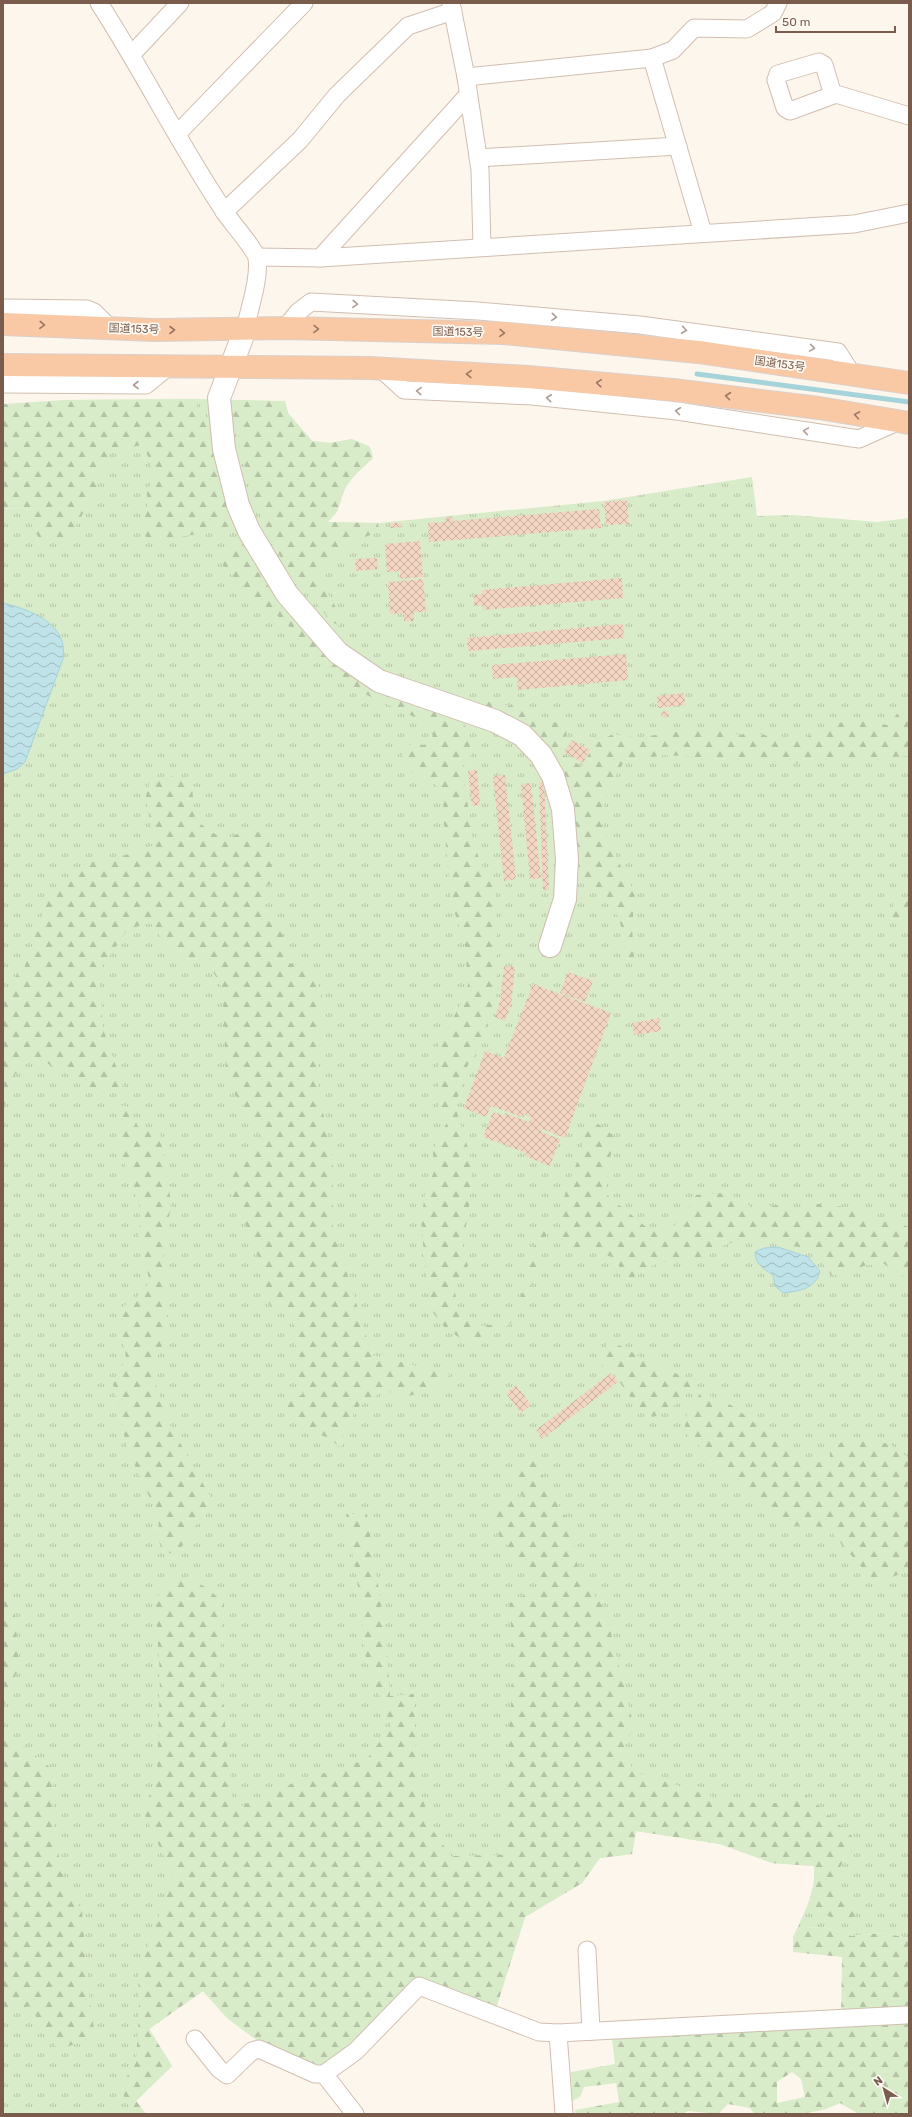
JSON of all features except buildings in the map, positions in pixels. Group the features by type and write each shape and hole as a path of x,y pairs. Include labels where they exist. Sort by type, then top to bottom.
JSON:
{"highway":[{"name":"国道153号","path":"3,324 110,328 244,330 285,328 503,333 698,352 909,383"},
{"path":"3,365 381,369 528,377 638,397 819,408 903,422"}],"street":[{"path":"99,3 132,54 177,134 224,212 256,257 257,271 244,330 219,398 224,449 238,505 249,531 287,594 338,653 379,681 481,716 522,735 540,755 553,776 563,809 567,859 565,899 550,946"},
{"path":"132,54 180,3"},
{"path":"177,134 304,3"},
{"path":"466,77 652,58 673,50 694,28 747,30 773,13 778,3"},
{"path":"224,212 300,140 337,96 408,26 452,7 466,77 478,158 482,248"},
{"path":"652,58 703,233"},
{"path":"833,95 836,94 909,116"},
{"path":"320,258 468,95"},
{"path":"478,158 678,146"},
{"path":"256,257 320,258 854,224 909,213"},
{"path":"3,308 87,309 94,312 110,328"},
{"path":"3,384 146,385 168,367"},
{"path":"587,1950 592,2031"},
{"path":"194,2039 219,2069 226,2075 252,2051 259,2050 315,2074 324,2074 356,2051 419,1986 539,2032 558,2033 906,2015"},
{"path":"558,2033 564,2114"},
{"path":"324,2074 355,2114"}],"green space":[{"path":"198,399 285,401 288,413 312,441 330,443 352,439 370,447 373,458 355,475 345,488 337,512 328,522 378,523 603,501 752,477 757,516 793,515 877,522 909,518 909,1938 882,1933 852,1936 823,1927 800,1928 793,1937 811,1894 814,1866 772,1863 720,1844 636,1831 632,1854 600,1858 582,1883 525,1917 496,2008 421,1983 228,2019 203,1991 149,2029 172,2066 136,2101 146,2114 3,2114 3,509 28,507 64,400"},
{"path":"198,399 196,413 204,421 215,444 227,487 234,526 199,534 147,541 142,525 147,512 147,493 154,475 148,456 141,445 110,452 94,494 69,538 41,541 34,530 28,507 3,509 3,404 64,400"},
{"path":"240,401 285,401 288,413 312,441 330,443 352,439 370,447 373,458 350,480 337,510 327,522 378,523 379,532 351,542 318,568 321,581 339,613 339,626 331,621 285,565 274,545 249,484 233,411"},
{"path":"240,542 262,579 296,621 332,661 353,678 453,714 468,729 471,755 461,769 473,841 480,861 496,892 498,956 497,993 489,1016 485,1038 468,1065 455,1106 473,1165 468,1217 462,1243 468,1266 459,1278 455,1288 456,1299 463,1316 476,1325 484,1326 500,1321 508,1315 519,1301 525,1286 534,1247 543,1231 548,1229 525,1306 512,1322 483,1342 463,1340 445,1328 434,1314 424,1255 421,1219 426,1189 434,1172 433,1151 447,1122 438,1109 438,1044 460,1006 468,985 465,945 451,901 444,824 443,792 431,781 410,771 402,754 412,743 424,745 433,736 423,721 341,683 317,659 286,623 269,608 254,602 240,583 221,563 224,552 230,544"},
{"path":"473,699 512,706 568,727 561,753 582,767 594,744 613,734 638,738 716,727 740,735 751,732 781,739 806,738 827,725 860,719 887,725 898,713 909,711 909,756 794,763 664,755 624,762 611,783 600,820 619,863 635,893 632,927 634,958 626,960 623,934 615,910 603,897 586,886 577,875 559,771 476,705"},
{"path":"178,776 192,786 195,820 215,834 228,839 252,826 269,842 273,883 259,888 269,917 283,934 286,962 313,970 322,995 318,1088 333,1161 333,1227 372,1355 450,1374 439,1388 401,1398 384,1389 371,1400 354,1409 352,1421 344,1430 342,1445 340,1447 327,1437 307,1431 290,1418 286,1403 303,1394 298,1385 300,1358 293,1338 293,1313 270,1305 255,1243 228,1188 230,1165 249,1150 261,1136 226,1079 223,990 208,962 174,956 151,923 128,929 99,971 103,1029 123,1086 97,1094 64,1072 31,1055 18,1070 10,1084 3,1119 3,992 25,966 49,895 88,863 134,853 154,845 146,796 151,779"},
{"path":"909,896 909,918 891,917 894,901"},
{"path":"120,1105 129,1107 140,1131 160,1131 171,1203 163,1260 169,1328 152,1370 166,1418 211,1498 205,1517 192,1529 177,1555 162,1551 158,1537 159,1518 127,1448 113,1384 126,1358 119,1309 136,1298 150,1282 139,1237 140,1208 118,1144"},
{"path":"594,1121 614,1136 607,1177 607,1195 651,1231 671,1229 683,1218 696,1195 714,1193 727,1194 739,1199 754,1209 779,1205 792,1211 805,1204 830,1204 851,1209 874,1221 897,1223 909,1227 909,1280 884,1264 867,1265 832,1276 814,1252 784,1242 742,1239 717,1248 699,1262 662,1262 649,1267 626,1281 615,1258 590,1250 572,1253 562,1246 559,1216 567,1187 580,1155 588,1123"},
{"path":"608,1339 644,1359 688,1379 693,1383 681,1400 666,1412 653,1417 637,1406 613,1373 602,1366"},
{"path":"701,1392 728,1403 800,1456 830,1466 830,1450 848,1438 890,1444 909,1458 909,1570 876,1584 827,1527 785,1525 684,1432 687,1413"},
{"path":"533,1460 571,1526 579,1575 605,1609 634,1727 624,1746 633,1771 729,1802 776,1803 802,1792 852,1836 853,1850 841,1865 833,1887 836,1892 847,1894 855,1912 852,1921 833,1918 814,1910 814,1906 809,1903 815,1881 814,1866 772,1863 720,1844 636,1831 632,1854 600,1858 582,1883 525,1917 496,2008 421,1983 333,2062 311,2066 271,2051 228,2019 203,1991 149,2029 172,2066 136,2101 146,2114 130,2114 131,2112 120,2087 136,2063 139,2011 138,1974 173,1876 143,1811 157,1777 160,1676 155,1599 167,1585 183,1579 191,1580 205,1587 224,1603 219,1667 234,1809 294,1783 367,1759 391,1726 366,1660 358,1587 346,1514 367,1514 386,1635 390,1696 414,1694 417,1782 434,1832 451,1856 502,1855 513,1672 510,1603 540,1588 492,1526 494,1501 523,1497 514,1471"},
{"path":"3,1588 13,1596 19,1666 3,1708"},
{"path":"3,1729 53,1770 54,1830 63,1879 82,1910 88,1985 95,2037 58,2050 29,2006 3,2013"},
{"path":"823,1927 852,1936 882,1933 909,1938 909,2114 859,2114 840,2103 819,2111 798,2114 754,2114 750,2108 728,2104 718,2114 689,2111 682,2114 575,2114 575,2110 619,2102 616,2083 584,2087 580,2097 572,2101 571,2072 615,2064 611,2032 841,2020 842,1957 793,1952 793,1937 800,1928","holes":["792,2072 801,2079 805,2097 777,2103 777,2082"]}],"water":[{"path":"3,603 25,610 46,620 60,636 63,647 63,659 25,762 17,769 3,774"},
{"path":"778,1247 808,1257 820,1271 815,1282 801,1290 783,1293 775,1286 773,1275 758,1263 755,1252 764,1248"}],"waterway":[{"path":"697,374 909,402"}]}
